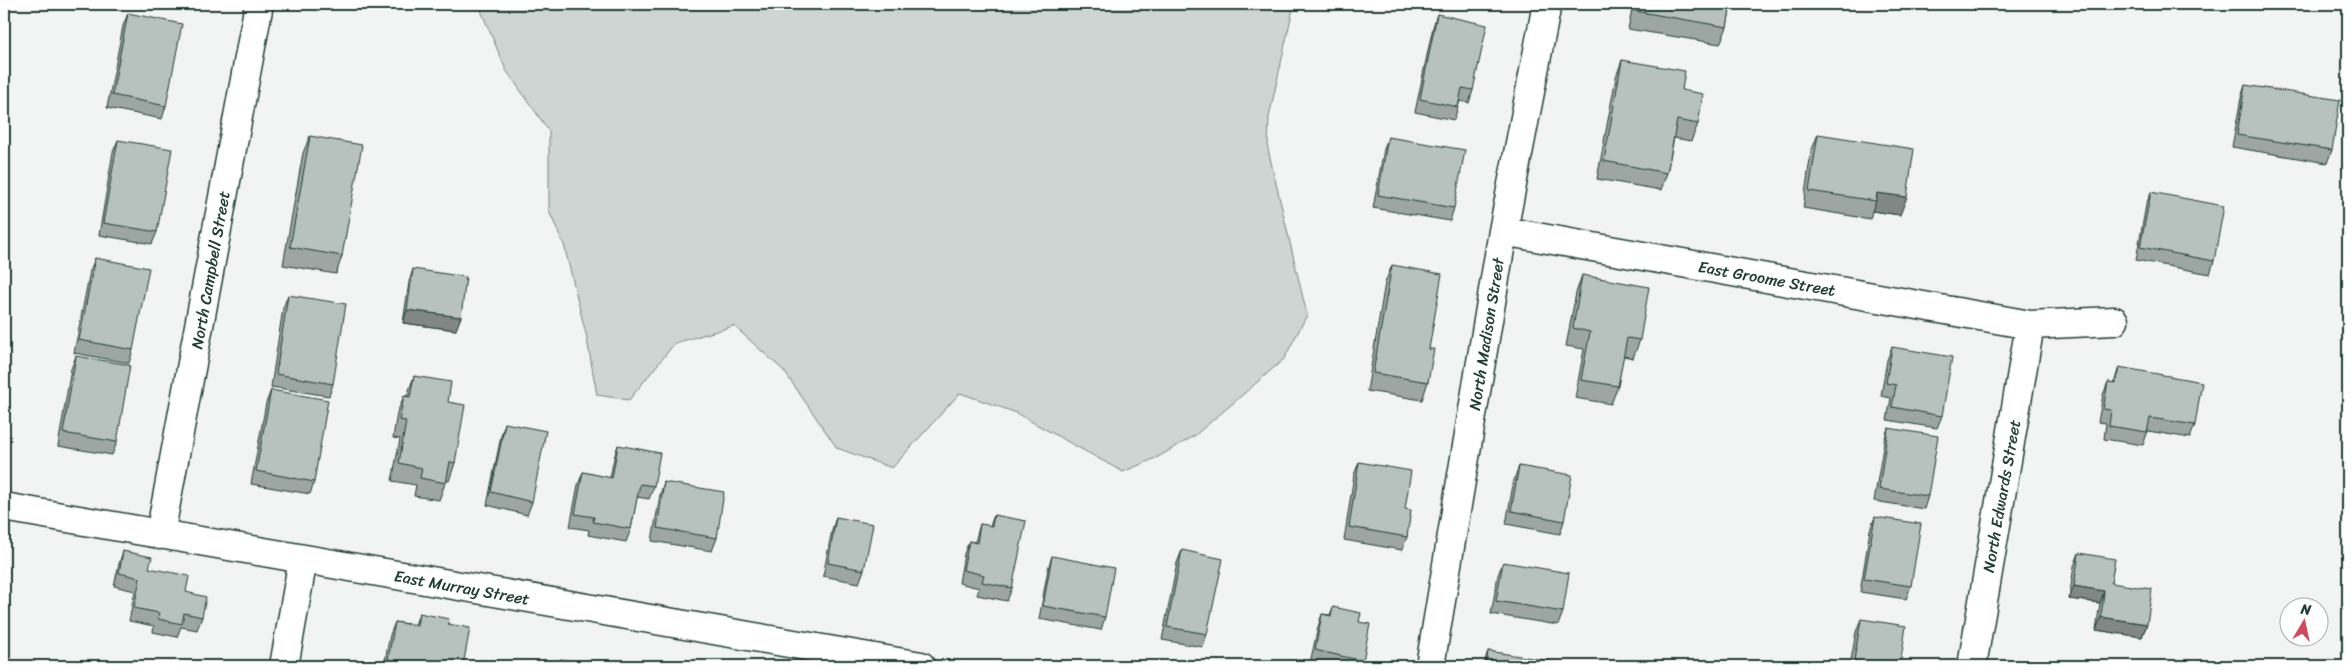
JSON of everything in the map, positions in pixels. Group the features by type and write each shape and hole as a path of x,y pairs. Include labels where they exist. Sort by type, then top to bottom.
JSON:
{"street":[{"name":"North Campbell Street","path":"160,535 259,4"},
{"name":"North Madison Street","path":"1430,666 1503,231 1547,4"},
{"name":"East Groome Street","path":"1503,231 2030,325 2114,321"},
{"name":"North Edwards Street","path":"1972,666 2030,325"},
{"name":"East Murray Street","path":"4,507 920,666"},
{"path":"284,666 303,559"}],"shaded area":[{"path":"481,4 1294,4 1269,117 1268,149 1307,315 1284,359 1232,404 1194,436 1158,457 1123,472 1014,412 960,393 892,468 837,448 784,371 734,326 675,343 629,400 597,395 586,334 564,245 549,211 549,131 506,70 482,13"}],"building":[{"path":"1636,4 1731,4 1727,27 1635,11"},
{"path":"128,13 182,24 166,106 112,95"},
{"path":"1437,14 1487,25 1473,90 1462,88 1458,107 1420,99"},
{"path":"1622,60 1685,71 1682,90 1703,94 1698,124 1677,120 1667,173 1604,161"},
{"path":"2245,85 2340,100 2332,150 2237,135"},
{"path":"1818,134 1914,149 1907,197 1877,193 1876,201 1809,191"},
{"path":"310,136 362,145 342,256 290,247"},
{"path":"1388,137 1465,150 1454,208 1378,195"},
{"path":"118,140 172,149 157,232 103,223"},
{"path":"2151,192 2224,206 2214,261 2140,247"},
{"path":"95,258 149,268 133,350 79,340"},
{"path":"1392,265 1442,274 1429,349 1434,349 1428,382 1373,373"},
{"path":"413,269 466,277 461,317 407,310"},
{"path":"1582,275 1649,287 1640,340 1627,338 1618,386 1581,380 1590,332 1573,328"},
{"path":"288,295 346,304 333,384 276,374"},
{"path":"1892,347 1952,357 1942,416 1892,407 1896,385 1886,383"},
{"path":"76,356 130,365 117,442 63,433"},
{"path":"2119,367 2202,382 2195,425 2150,418 2147,432 2109,426 2111,410 2103,409 2108,382 2116,383"},
{"path":"414,376 451,382 448,402 465,405 455,463 450,462 446,483 420,478 422,468 399,463 406,421 399,420 404,396 410,397"},
{"path":"271,390 328,400 314,482 256,471"},
{"path":"505,423 546,431 532,502 491,492"},
{"path":"1888,428 1938,436 1928,496 1879,489"},
{"path":"618,445 660,453 654,486 640,484 631,529 593,522 594,517 575,514 583,472 612,478"},
{"path":"1359,462 1411,471 1405,509 1411,510 1407,537 1349,527"},
{"path":"1519,466 1572,475 1564,521 1511,511"},
{"path":"664,482 724,492 717,538 657,528"},
{"path":"994,515 1026,521 1012,588 982,582 984,575 963,570 969,541 977,543 980,524 992,526"},
{"path":"836,517 873,524 864,570 828,563"},
{"path":"1875,517 1921,524 1911,586 1864,579"},
{"path":"1182,550 1223,559 1207,634 1167,627"},
{"path":"123,551 152,557 149,568 189,576 186,592 206,597 202,617 184,613 182,624 158,619 159,613 134,608 140,578 119,573"},
{"path":"2079,553 2115,559 2111,583 2152,589 2147,624 2101,617 2104,591 2074,586"},
{"path":"1052,556 1114,568 1105,617 1043,606"},
{"path":"1503,562 1569,573 1563,612 1496,601"},
{"path":"1333,607 1361,613 1359,622 1370,624 1363,661 1315,650 1322,614 1331,616"},
{"path":"419,613 449,619 448,624 470,628 463,666 410,666 411,664 388,659 395,622 417,626"},
{"path":"1861,619 1906,626 1900,666 1853,666"},
{"path":"1488,651 1557,662 1557,666 1486,666"},
{"path":"560,659 603,666 558,666"}]}
